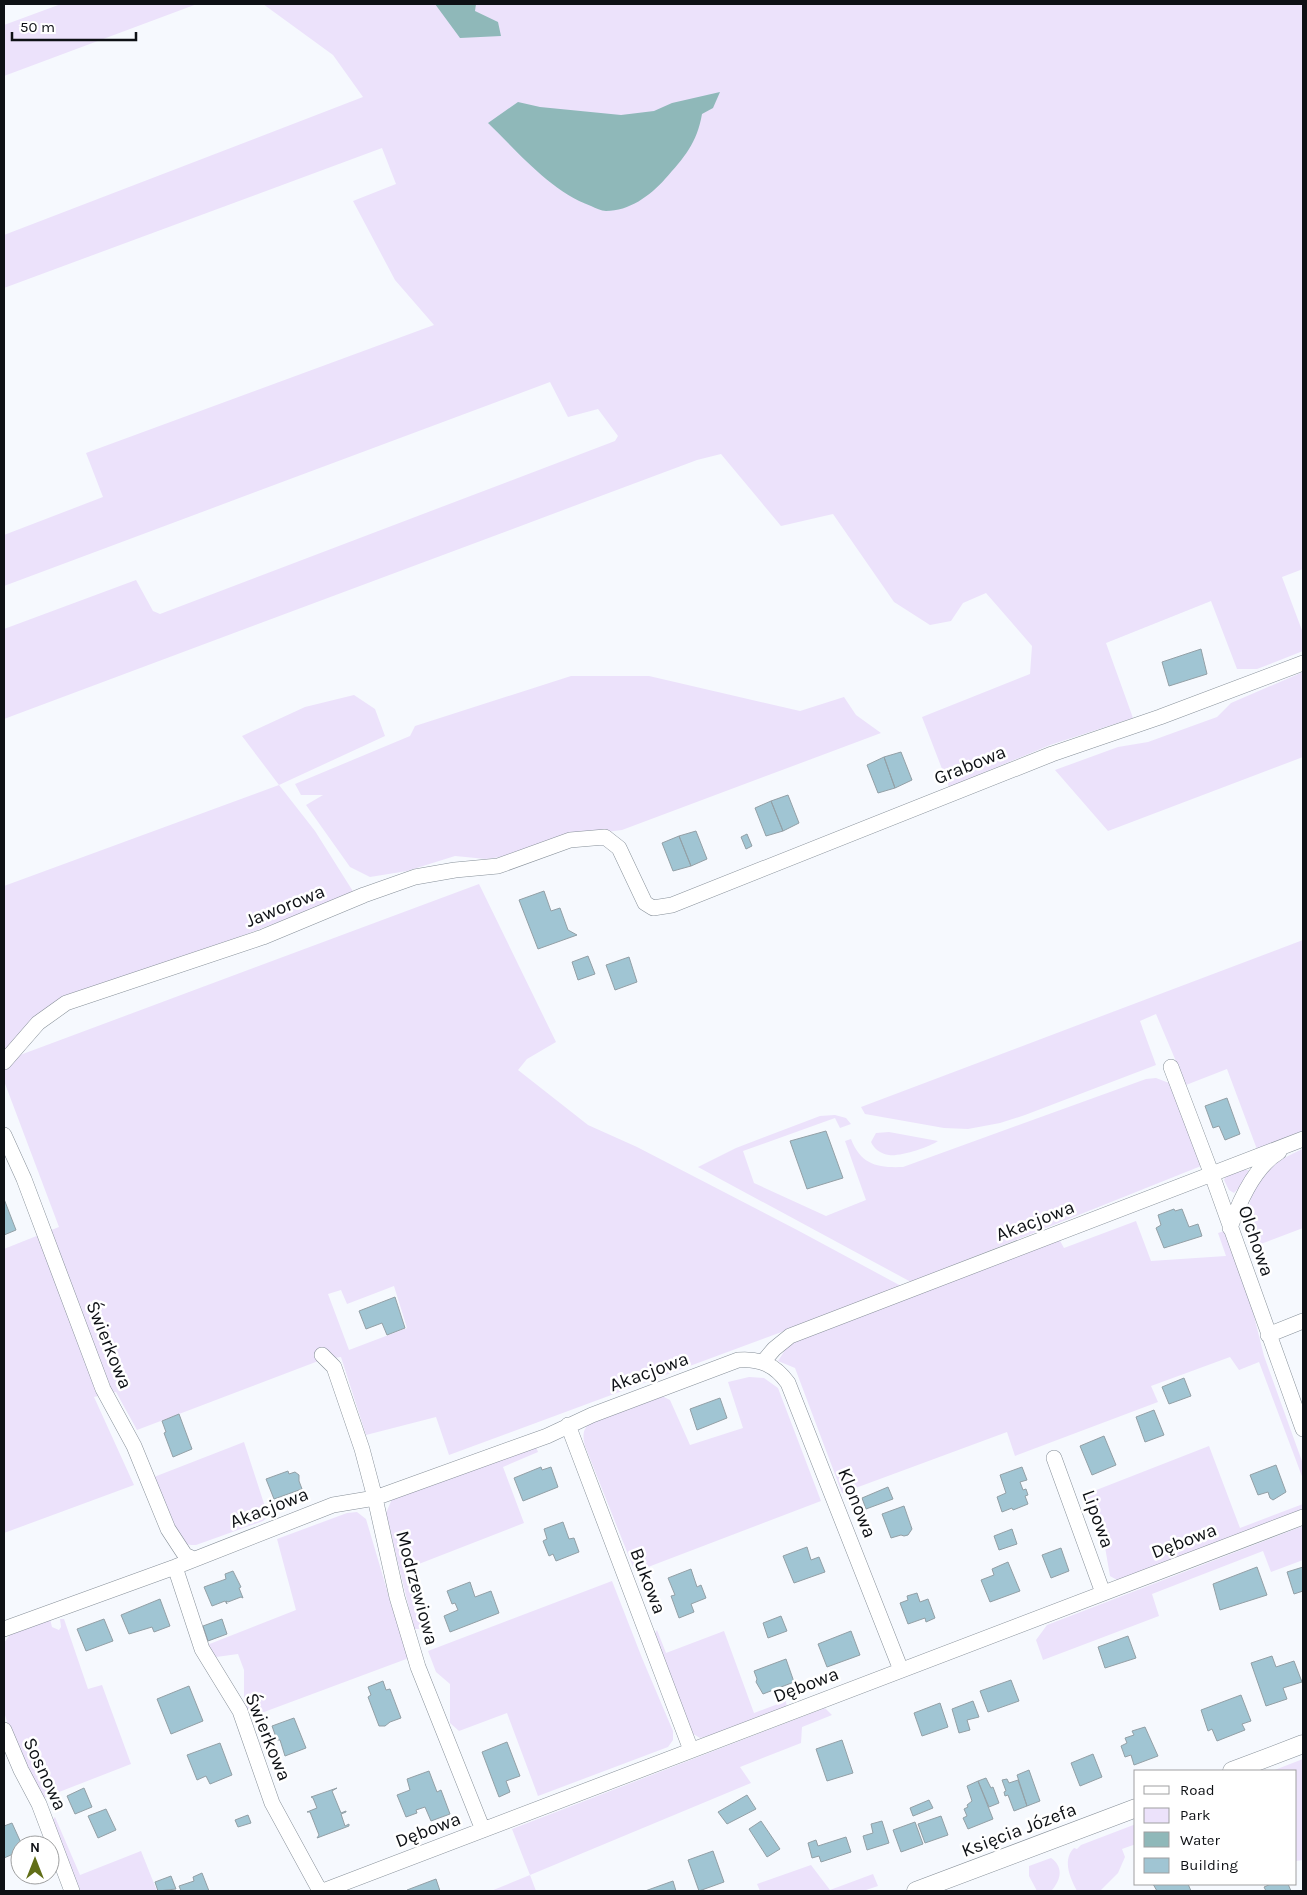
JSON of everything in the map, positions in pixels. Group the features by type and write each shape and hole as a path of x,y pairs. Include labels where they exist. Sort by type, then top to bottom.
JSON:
{"street":[{"name":"Grabowa","path":"605,837 619,848 645,903 654,908 672,905 1052,754 1160,717 1303,663"},
{"name":"Jaworowa","path":"4,1062 38,1023 66,1003 263,938 364,895 415,877 455,870 498,866 570,840 605,837"},
{"name":"Olchowa","path":"1171,1067 1212,1175 1303,1429"},
{"name":"Świerkowa","path":"4,1135 24,1179 103,1389 134,1446 168,1529 185,1554 194,1559"},
{"name":"Akacjowa","path":"4,1629 175,1567 333,1505 375,1498 547,1436 592,1415 738,1360 748,1359 763,1362 774,1349 790,1336 1301,1140"},
{"name":"Akacjowa","path":"1230,1228 1246,1189 1259,1172 1274,1155 1301,1140"},
{"path":"1268,1335 1303,1321"},
{"name":"Modrzewiowa","path":"322,1355 334,1367 362,1449 397,1597 418,1667 483,1830"},
{"name":"Klonowa","path":"763,1362 780,1372 788,1383 901,1670"},
{"name":"Bukowa","path":"568,1426 691,1750"},
{"name":"Lipowa","path":"1054,1458 1103,1593"},
{"name":"Dębowa","path":"322,1891 1303,1517"},
{"name":"Świerkowa","path":"175,1567 202,1648 240,1711 272,1803 322,1891"},
{"name":"Sosnowa","path":"4,1730 21,1770 39,1804 72,1891"},
{"path":"1235,1770 1303,1744"},
{"name":"Księcia Józefa","path":"916,1891 1134,1809"}],"green space":[{"path":"61,4 197,4 4,76 4,25"},
{"path":"263,4 1303,4 1303,569 1282,577 1303,633 1303,651 1257,669 1237,669 1211,601 1106,643 1133,718 1050,745 949,787 922,717 1030,674 1032,646 986,593 963,603 951,621 930,625 894,602 833,514 781,526 721,454 697,460 4,719 4,629 136,580 153,611 160,614 615,441 618,436 598,409 568,417 550,382 4,586 4,535 103,497 86,453 434,325 395,280 353,201 396,184 382,148 4,288 4,235 363,97 333,55"},
{"path":"1303,672 1303,757 1108,831 1055,770 1118,747 1148,742 1217,717 1231,703"},
{"path":"571,676 649,676 800,711 844,697 856,715 881,733 622,830 598,833 507,856 486,859 455,856 407,871 370,877 350,867 306,805 323,795 301,795 295,784 410,736 415,726"},
{"path":"354,695 375,709 385,736 279,785 242,736 305,707"},
{"path":"279,785 315,831 354,893 239,937 70,995 4,1050 4,886"},
{"path":"479,884 556,1042 527,1059 518,1070 588,1125 637,1147 903,1287 449,1455 436,1417 366,1435 341,1357 321,1360 137,1430 116,1392 94,1397 134,1485 4,1533 4,1249 59,1227 4,1081 4,1061","holes":["394,1286 407,1328 349,1350 328,1294 341,1290 347,1304"]},
{"path":"1303,940 1303,1131 1258,1152 1227,1069 1186,1085 1156,1014 1140,1021 1156,1065 1000,1123 968,1129 944,1128 865,1114 861,1107"},
{"path":"1156,1078 1169,1083 1206,1164 911,1282 698,1167 736,1148 820,1116 835,1115 846,1118 851,1124 840,1128 835,1118 743,1151 754,1183 826,1216 866,1200 845,1141 851,1139 855,1148 865,1160 871,1163 886,1167 903,1167 1146,1079"},
{"path":"889,1132 938,1141 914,1151 894,1155 883,1154 871,1142 876,1133"},
{"path":"1303,1149 1303,1228 1253,1247 1248,1220 1252,1194 1257,1184 1271,1167 1291,1154"},
{"path":"1241,1170 1249,1170 1242,1184 1234,1193 1229,1190 1224,1180 1226,1176"},
{"path":"1136,1221 1151,1261 1226,1256 1218,1233 1228,1230 1251,1304 1264,1356 1303,1464 1303,1479 1259,1362 1239,1370 1230,1357 1151,1386 1158,1402 1015,1456 1007,1432 842,1493 795,1368 778,1361 789,1344 1059,1239 1064,1248"},
{"path":"749,1377 764,1378 778,1388 821,1501 635,1572 585,1446 585,1429 593,1420 660,1395 670,1400 690,1445 743,1428 728,1382"},
{"path":"244,1442 268,1516 263,1521 196,1545 184,1543 169,1519 154,1477"},
{"path":"1209,1446 1240,1528 1303,1504 1303,1511 1119,1581 1110,1576 1105,1547 1081,1496"},
{"path":"536,1447 538,1452 503,1467 524,1523 406,1569 422,1629 414,1629 386,1513 392,1499"},
{"path":"357,1512 366,1519 409,1658 253,1716 244,1705 244,1670 238,1654 216,1657 207,1645 296,1610 277,1539 347,1513"},
{"path":"1303,1526 1303,1560 1271,1572 1263,1551 1152,1594 1159,1616 1043,1660 1036,1640 1047,1625"},
{"path":"612,1581 673,1731 673,1740 668,1747 538,1796 507,1713 459,1731 450,1723 450,1684 436,1672 428,1651"},
{"path":"50,1619 52,1627 59,1630 61,1627 60,1619 64,1619 88,1689 102,1685 131,1764 41,1799 14,1744 5,1715 4,1643 11,1633"},
{"path":"657,1630 666,1653 724,1631 754,1713 786,1701 787,1709 724,1732 700,1738 690,1732 653,1636"},
{"path":"825,1708 832,1715 802,1727 801,1743 740,1767 751,1783 530,1875 512,1829"},
{"path":"1303,1759 1303,1860 1297,1861 1297,1770 1275,1770"},
{"path":"55,1817 80,1875 141,1851 157,1891 76,1891 60,1846 60,1835 56,1835 51,1821"},
{"path":"1134,1825 1134,1845 1122,1849 1125,1857 1118,1873 1100,1891 1077,1891 1072,1880 1068,1869 1068,1858 1074,1848 1077,1849 1081,1845"},
{"path":"1051,1858 1058,1865 1059,1878 1051,1891 1037,1891 1029,1876 1029,1866"},
{"path":"811,1865 830,1890 873,1874 878,1886 863,1891 760,1891 757,1884"},
{"path":"530,1875 536,1891 491,1891"}],"water":[{"path":"435,4 476,4 475,11 498,22 501,36 460,38"},
{"path":"720,92 713,108 702,114 697,133 689,150 672,171 646,197 631,205 615,210 600,210 562,191 536,170 488,123 518,102 540,107 621,115 654,111 672,103"}],"building":[{"path":"1201,649 1207,674 1169,686 1162,662"},
{"path":"901,752 912,780 895,788 884,757"},
{"path":"884,757 895,788 878,793 867,765"},
{"path":"788,795 799,823 783,831 771,801"},
{"path":"771,801 783,831 766,836 755,808"},
{"path":"696,831 707,859 691,866 679,836"},
{"path":"747,834 752,846 746,849 741,837"},
{"path":"679,836 691,866 673,871 662,843"},
{"path":"544,891 551,911 560,908 568,930 577,935 538,949 519,900"},
{"path":"588,956 595,974 578,980 572,962"},
{"path":"629,957 637,982 615,990 606,965"},
{"path":"1227,1098 1240,1134 1225,1140 1219,1126 1213,1128 1205,1106"},
{"path":"826,1131 843,1178 807,1189 790,1141"},
{"path":"4,1199 16,1230 4,1235"},
{"path":"1174,1209 1175,1211 1182,1209 1189,1227 1198,1224 1202,1236 1164,1248 1156,1228 1161,1225 1158,1215"},
{"path":"395,1297 405,1328 387,1335 382,1323 366,1329 359,1311"},
{"path":"1184,1378 1191,1396 1169,1404 1162,1387"},
{"path":"720,1398 727,1418 697,1430 690,1409"},
{"path":"1154,1410 1164,1435 1145,1442 1136,1417"},
{"path":"179,1414 192,1449 173,1457 164,1433 166,1432 162,1421"},
{"path":"1104,1436 1116,1465 1092,1475 1080,1446"},
{"path":"1276,1465 1286,1492 1273,1500 1268,1492 1258,1495 1250,1475"},
{"path":"541,1467 542,1470 551,1467 558,1487 523,1501 514,1478"},
{"path":"1022,1467 1027,1480 1020,1482 1023,1490 1026,1489 1028,1495 1025,1496 1028,1504 1002,1512 997,1497 1006,1493 1000,1475"},
{"path":"288,1471 289,1474 295,1472 299,1475 302,1489 274,1499 266,1479"},
{"path":"888,1487 893,1499 866,1509 862,1498"},
{"path":"904,1506 912,1529 908,1535 891,1538 882,1514"},
{"path":"563,1522 569,1539 574,1538 579,1552 556,1561 553,1554 549,1556 543,1541 547,1539 544,1529"},
{"path":"1012,1529 1017,1544 999,1550 994,1536"},
{"path":"807,1547 811,1560 819,1557 825,1572 794,1583 783,1556"},
{"path":"1061,1548 1069,1571 1051,1578 1042,1555"},
{"path":"1008,1562 1020,1591 990,1602 981,1580 994,1575 992,1569"},
{"path":"1257,1567 1267,1595 1220,1610 1213,1584"},
{"path":"1303,1567 1303,1591 1294,1594 1287,1572"},
{"path":"691,1569 697,1587 701,1585 706,1598 691,1604 694,1612 679,1618 671,1596 675,1595 668,1578"},
{"path":"233,1571 241,1587 239,1588 243,1598 226,1601 227,1604 225,1601 212,1606 204,1587 226,1579 225,1574"},
{"path":"470,1582 475,1597 491,1591 499,1613 450,1632 444,1616 458,1610 455,1603 452,1604 447,1591"},
{"path":"917,1593 920,1602 928,1599 935,1618 926,1622 925,1618 908,1624 900,1603 908,1600 907,1596"},
{"path":"160,1599 170,1626 154,1632 152,1627 129,1634 121,1615"},
{"path":"781,1616 787,1631 768,1638 763,1623"},
{"path":"104,1619 113,1641 86,1651 77,1629"},
{"path":"222,1619 227,1634 208,1641 203,1626"},
{"path":"851,1631 860,1655 827,1667 818,1644"},
{"path":"1128,1636 1136,1658 1105,1668 1098,1647"},
{"path":"1272,1656 1276,1667 1294,1661 1302,1682 1283,1688 1287,1699 1266,1706 1251,1663"},
{"path":"786,1659 794,1682 763,1694 756,1682 757,1679 754,1671"},
{"path":"1011,1680 1019,1701 988,1712 980,1691"},
{"path":"383,1681 386,1690 390,1689 401,1718 385,1726 379,1726 368,1697 371,1695 368,1687"},
{"path":"189,1686 203,1721 171,1734 157,1699"},
{"path":"1241,1695 1251,1721 1242,1724 1245,1730 1217,1741 1212,1729 1208,1731 1201,1710"},
{"path":"973,1701 979,1717 967,1720 970,1730 959,1733 952,1709"},
{"path":"940,1703 948,1727 922,1736 914,1713"},
{"path":"294,1718 306,1748 285,1756 280,1740 277,1740 272,1726"},
{"path":"1145,1727 1158,1756 1134,1765 1131,1755 1125,1757 1121,1746 1127,1743 1125,1738 1134,1735 1132,1731"},
{"path":"842,1740 853,1773 827,1781 816,1749"},
{"path":"507,1742 520,1776 506,1781 510,1792 499,1797 482,1752"},
{"path":"220,1743 232,1775 210,1784 206,1776 197,1780 187,1755"},
{"path":"1093,1754 1102,1777 1080,1786 1071,1763"},
{"path":"1029,1770 1040,1801 1027,1806 1017,1775"},
{"path":"429,1771 437,1792 441,1790 450,1814 431,1821 425,1807 416,1810 417,1813 406,1817 397,1795 410,1790 407,1779"},
{"path":"986,1778 991,1788 993,1787 999,1803 989,1807 978,1781"},
{"path":"1007,1779 1009,1783 1018,1780 1027,1806 1014,1811 1008,1795 1005,1796 1004,1792 1006,1791 1002,1780"},
{"path":"978,1781 993,1819 968,1829 963,1818 967,1816 964,1809 972,1801 967,1786"},
{"path":"84,1788 92,1807 75,1814 67,1796"},
{"path":"337,1788 332,1791 341,1813 346,1811 341,1814 345,1826 349,1824 349,1826 317,1838 319,1835 310,1812 307,1812 317,1808 311,1797"},
{"path":"747,1795 756,1809 727,1824 718,1812"},
{"path":"929,1800 933,1808 913,1816 910,1808"},
{"path":"106,1809 116,1830 98,1838 88,1816"},
{"path":"248,1815 251,1823 238,1827 235,1820"},
{"path":"941,1816 948,1835 925,1843 918,1824"},
{"path":"761,1821 780,1849 767,1857 749,1829"},
{"path":"882,1821 889,1843 867,1850 863,1836 873,1833 871,1824"},
{"path":"915,1822 923,1844 901,1852 893,1830"},
{"path":"12,1823 17,1835 10,1835 10,1855 4,1858 4,1826"},
{"path":"846,1837 851,1852 821,1862 819,1856 812,1858 808,1843 816,1840 818,1846"},
{"path":"713,1851 724,1882 699,1891 688,1860"},
{"path":"202,1873 209,1891 181,1891 179,1886 194,1881 193,1877"},
{"path":"171,1876 176,1889 158,1891 155,1882"},
{"path":"436,1879 440,1891 407,1891 407,1890"},
{"path":"673,1881 676,1891 645,1891"},
{"path":"1154,1885 1188,1885 1191,1891 1157,1891"},
{"path":"1269,1885 1288,1885 1291,1891 1266,1891 1264,1887"}]}
